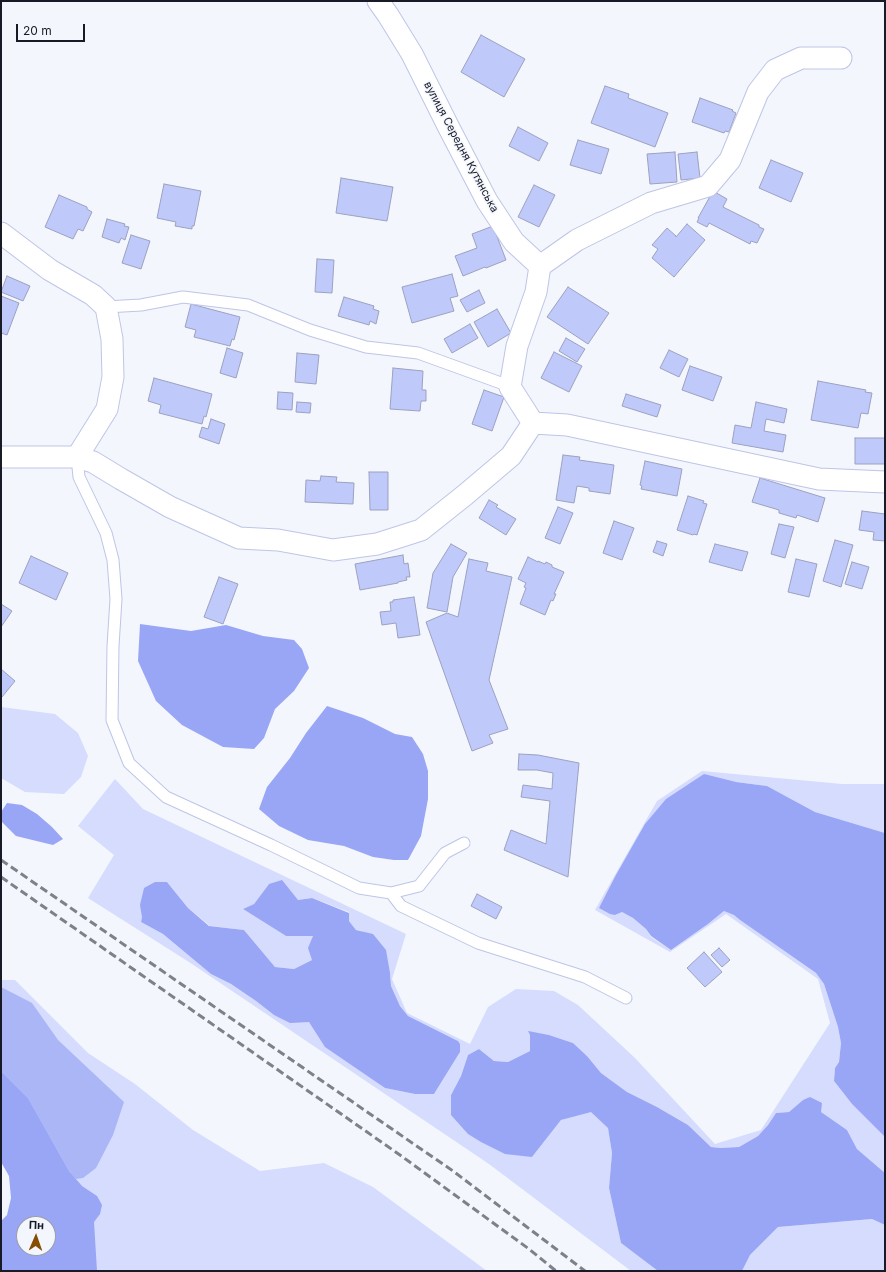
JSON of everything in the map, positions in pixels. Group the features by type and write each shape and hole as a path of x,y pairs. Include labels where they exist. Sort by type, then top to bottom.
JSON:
{"street":[{"name":"вулиця Середня Кутянська","path":"378,1 412,54 487,201 514,242 540,266"},
{"path":"533,423 511,387 517,346 536,292 540,266 577,240 651,203 708,186 730,160 758,92 775,70 801,58 841,58"},
{"path":"1,233 50,270 93,295 106,307 112,339 113,377 107,409 77,457"},
{"path":"1,457 77,457 94,462 120,480 170,507 239,538 278,540 333,550 377,544 421,530 511,456 533,423"},
{"path":"533,423 568,425 819,479 885,482"}],"lane":[{"path":"106,307 141,305 183,297 248,305 310,330 366,347 418,353 511,387"},
{"path":"77,457 80,477 106,533 113,560 116,599 113,646 112,720 129,763 166,796 359,888 392,892 419,886 445,853 464,843"},
{"path":"392,892 401,906 478,944 585,977 626,998"}],"shaded area":[{"path":"140,624 191,631 226,625 263,636 294,640 302,649 309,668 294,691 275,709 264,738 254,749 223,747 182,725 156,701 138,661"},
{"path":"327,706 363,718 395,734 412,737 423,754 428,771 428,799 421,836 408,860 373,857 344,846 308,840 279,826 259,809 267,787 290,758 306,733"},
{"path":"1,707 55,714 78,733 88,756 81,777 64,794 25,792 1,778"},
{"path":"702,771 842,784 885,784 885,833 815,812 767,786 736,782 615,915 622,912 633,918 646,929 651,937 671,950 724,911 734,914 740,920 816,973 824,984 838,1027 841,1043 839,1062 835,1068 834,1081 852,1104 885,1137 885,1173 857,1149 847,1130 803,1100 789,1112 776,1113 758,1136 739,1147 711,1147 688,1125 627,1092 601,1073 587,1056 573,1043 549,1035 529,1032 530,1051 508,1062 494,1061 479,1049 468,1055 461,1076 451,1095 532,1157 561,1120 591,1111 608,1127 612,1153 609,1188 621,1243 658,1271 631,1271 489,1164 189,962 88,898 114,855 78,826 115,779 143,809 406,934 392,979 407,1013 470,1044 488,1007 516,989 554,991 578,1005 635,1058 715,1144 761,1130 830,1023 818,979 726,914 670,952 595,910 657,801","holes":["167,882 188,908 210,926 244,930 275,967 294,969 312,960 313,935 286,936 243,909 254,904 269,884 298,900 312,898 349,912 349,921 356,930 362,931 390,973 391,986 400,1006 408,1016 458,1041 460,1052 434,1094 415,1094 385,1088 367,1075 309,1022 274,1015 231,984 211,974 163,934 141,922 142,917"]},
{"path":"704,774 736,782 767,786 815,812 885,833 885,1137 852,1104 834,1081 835,1068 839,1062 841,1043 838,1027 824,984 816,973 734,915 724,911 671,950 651,936 646,929 633,918 622,912 615,915 610,914 599,908 645,824 666,799"},
{"path":"7,803 22,805 37,814 63,839 53,845 16,836 1,821 1,812"},
{"path":"282,880 298,900 312,898 349,913 349,921 356,930 373,934 386,950 391,986 400,1006 408,1016 458,1041 460,1044 460,1052 434,1094 415,1094 385,1088 325,1047 309,1022 290,1023 274,1015 231,984 211,974 163,934 141,922 142,917 140,905 144,888 155,882 167,882 188,908 209,926 244,930 275,967 294,969 312,960 308,948 313,936 286,936 243,909 254,904 269,884"},
{"path":"1,980 15,980 88,1053 135,1084 193,1130 260,1171 324,1163 373,1187 487,1271 93,1271 1,1076"},
{"path":"1,987 32,1003 58,1040 124,1102 113,1135 96,1168 83,1178 76,1179 69,1171 28,1098 1,1071"},
{"path":"528,1031 549,1035 573,1043 587,1056 601,1073 627,1092 688,1125 711,1147 739,1147 758,1136 776,1113 789,1112 803,1100 810,1097 822,1103 821,1112 847,1130 857,1149 885,1173 885,1225 872,1219 778,1227 750,1255 742,1271 658,1271 621,1243 609,1188 612,1153 608,1128 591,1112 561,1120 532,1157 505,1154 481,1142 468,1134 451,1115 451,1095 461,1076 468,1055 479,1049 494,1061 508,1062 530,1051 530,1035"},
{"path":"1,1071 28,1098 69,1171 82,1186 97,1196 102,1205 100,1214 94,1222 97,1271 1,1271 1,1221 7,1215 11,1198 9,1176 1,1162"},
{"path":"872,1219 885,1225 885,1271 742,1271 750,1255 778,1227"}],"building":[{"path":"481,35 525,59 504,97 461,72"},
{"path":"605,86 629,94 628,98 668,113 655,147 591,123"},
{"path":"700,98 733,110 732,111 736,113 729,132 725,131 724,133 692,122"},
{"path":"518,127 548,143 539,161 509,146"},
{"path":"578,140 609,149 601,174 570,165"},
{"path":"675,152 677,182 650,184 647,154"},
{"path":"697,152 700,178 681,180 678,154"},
{"path":"771,160 803,173 791,202 759,188"},
{"path":"341,178 393,187 387,221 336,213"},
{"path":"164,184 201,191 194,226 192,226 192,229 175,226 176,222 157,218"},
{"path":"534,185 555,195 539,227 518,217"},
{"path":"713,191 727,199 723,207 764,229 757,243 751,241 750,244 709,223 707,227 697,222"},
{"path":"59,195 87,207 87,209 92,212 83,231 78,229 73,239 45,227"},
{"path":"107,219 125,224 124,226 129,227 125,240 121,238 119,243 102,237"},
{"path":"687,224 705,240 674,277 652,258 658,249 652,245 667,228 676,237"},
{"path":"493,226 506,260 463,276 455,256 477,248 472,234"},
{"path":"131,235 150,241 141,269 122,263"},
{"path":"317,259 334,260 332,293 315,292"},
{"path":"452,274 458,296 450,298 454,311 412,323 402,287"},
{"path":"7,276 30,286 23,301 1,292"},
{"path":"568,287 609,313 588,344 547,317"},
{"path":"479,290 485,303 467,312 460,300"},
{"path":"1,296 19,303 7,335 1,333"},
{"path":"344,297 374,306 373,309 379,311 376,324 370,321 369,325 338,316"},
{"path":"191,304 240,317 234,340 232,339 230,346 194,337 196,330 185,327"},
{"path":"497,309 511,333 488,347 474,322"},
{"path":"470,324 478,338 452,353 444,339"},
{"path":"566,338 585,349 577,362 559,351"},
{"path":"227,348 243,353 236,378 220,373"},
{"path":"669,350 688,359 679,377 660,368"},
{"path":"554,352 582,366 569,392 541,378"},
{"path":"297,353 319,355 316,384 295,382"},
{"path":"690,366 722,377 713,401 682,390"},
{"path":"393,368 423,371 422,390 426,390 426,401 421,401 420,411 390,409"},
{"path":"154,378 212,394 206,417 204,416 202,424 159,413 161,405 148,401"},
{"path":"818,381 866,390 865,392 872,393 868,414 861,413 858,428 811,420"},
{"path":"484,390 504,397 492,431 472,424"},
{"path":"278,392 293,393 292,410 277,409"},
{"path":"626,394 661,405 657,417 622,406"},
{"path":"297,402 311,403 310,413 296,412"},
{"path":"756,402 787,409 784,423 766,419 764,431 786,435 783,452 732,443 735,425 751,428"},
{"path":"211,419 225,424 219,444 199,437 202,427 208,429"},
{"path":"855,438 885,438 885,464 855,464"},
{"path":"563,455 580,457 579,460 614,465 610,494 589,491 589,488 577,486 574,503 556,500"},
{"path":"645,461 682,469 677,496 641,489 642,486 640,485"},
{"path":"369,472 388,472 388,510 370,510"},
{"path":"321,476 337,477 336,482 354,483 353,504 305,502 306,480 320,481"},
{"path":"760,478 825,498 818,522 797,515 796,518 779,513 779,510 752,502"},
{"path":"688,496 704,501 703,503 707,504 697,535 677,530"},
{"path":"489,500 498,505 496,507 516,519 506,535 479,518"},
{"path":"558,507 573,513 560,544 545,538"},
{"path":"862,511 885,514 885,541 873,540 874,532 859,530"},
{"path":"614,521 634,528 622,560 603,553"},
{"path":"779,524 794,527 785,558 771,554"},
{"path":"835,540 853,545 841,587 823,581"},
{"path":"657,541 667,544 663,556 653,552"},
{"path":"451,544 467,553 453,577 447,612 427,608 433,573"},
{"path":"715,544 748,552 742,571 709,562"},
{"path":"403,555 404,564 408,563 410,577 406,577 407,580 360,590 355,564"},
{"path":"31,556 68,573 56,600 19,583"},
{"path":"528,557 545,564 546,562 552,565 552,567 564,572 554,594 556,594 553,601 551,600 545,615 520,604 526,588 524,587 526,583 518,579"},
{"path":"469,559 488,563 486,571 512,577 489,680 508,729 489,735 493,743 472,751 426,622 447,613 458,617"},
{"path":"796,559 817,564 809,597 788,592"},
{"path":"852,562 869,567 862,589 845,584"},
{"path":"219,577 238,584 223,624 204,617"},
{"path":"414,597 420,635 398,638 396,623 382,625 380,612 391,611 390,602 393,602 393,600"},
{"path":"1,604 12,611 1,627"},
{"path":"1,669 15,681 2,697 1,696"},
{"path":"519,754 538,755 579,763 568,877 504,850 511,830 546,844 550,801 521,797 523,785 552,789 553,773 537,770 518,770"},
{"path":"477,894 502,907 496,919 471,906"},
{"path":"719,948 730,960 722,967 711,955"},
{"path":"704,952 722,972 705,987 687,968"}],"railway":[{"path":"1,860 453,1171 585,1271"},
{"path":"1,877 400,1155 529,1249 556,1271"}]}
